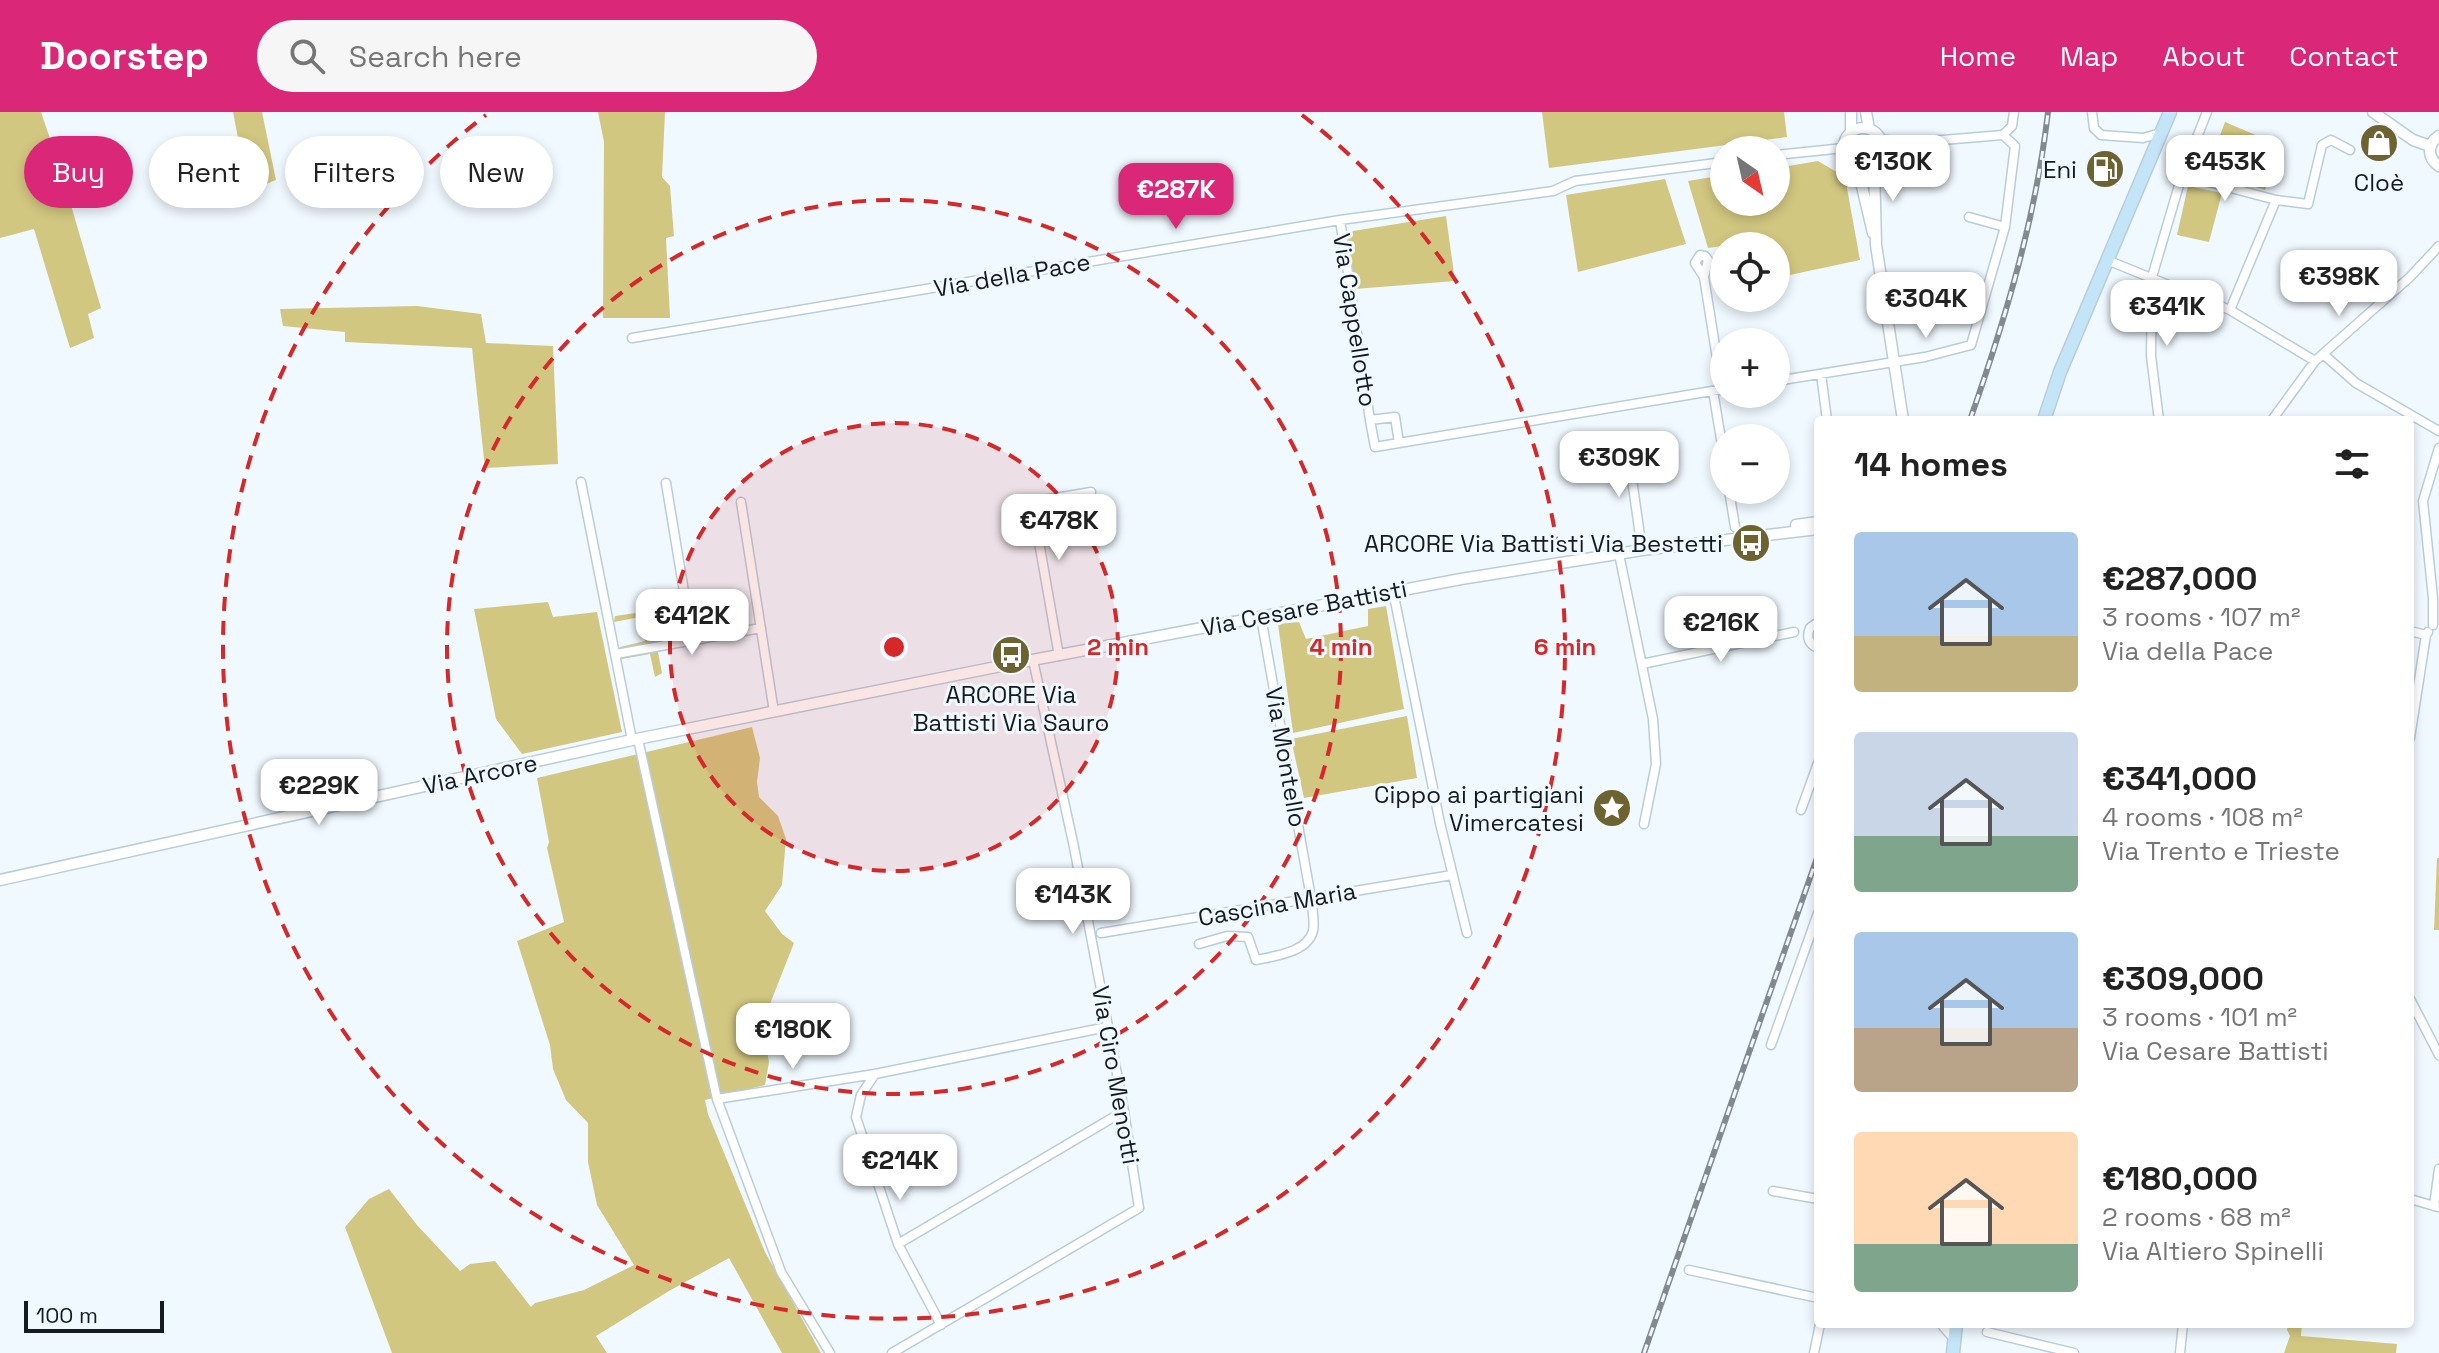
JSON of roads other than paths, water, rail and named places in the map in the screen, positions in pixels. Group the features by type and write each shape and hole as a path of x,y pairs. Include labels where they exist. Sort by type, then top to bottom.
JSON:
{"main road":[{"path":"2045,416 2060,372 2170,112"},
{"path":"1953,1353 1955,1328"},
{"path":"1961,1353 1962,1328"}],"street":[{"path":"1851,112 1851,132 1844,148 1848,158 1857,165 1874,163 1882,152 1906,143"},
{"path":"1790,379 1893,362 1969,346 1973,341 2005,227 2015,149 2013,141 2003,135 1906,143 1880,139 1869,129 1866,112"},
{"path":"2003,135 2012,126 2014,112"},
{"path":"2092,112 2094,128 2101,135 2143,138 2161,133"},
{"path":"2158,416 2151,356 2152,277 2182,175 2207,112"},
{"path":"2373,112 2413,140 2430,146"},
{"path":"1851,132 1869,129"},
{"path":"2439,136 2430,146 2430,156 2439,166"},
{"path":"1880,139 1882,152"},
{"path":"2182,175 2276,200 2308,204 2322,145 2331,140 2350,150"},
{"path":"1790,154 1844,148"},
{"path":"1874,163 1876,245 1901,416"},
{"name":"Via della Pace","path":"632,338 1340,220 1553,191 1575,181 1710,164"},
{"path":"1857,165 1876,245"},
{"path":"2230,310 2276,200"},
{"path":"1969,217 2005,227"},
{"name":"Via Cappellotto","path":"1340,220 1370,420 1375,447 1399,443 1395,417 1370,420"},
{"path":"2275,416 2315,361 2410,277 2439,246"},
{"path":"2107,260 2230,310 2315,361"},
{"path":"1704,277 1711,328"},
{"path":"2323,354 2367,390 2413,416"},
{"path":"1821,374 1826,416"},
{"path":"1399,443 1710,392"},
{"path":"2414,417 2439,431"},
{"path":"1627,444 1642,550"},
{"path":"2414,712 2426,635 2436,626 2423,501 2439,448"},
{"path":"581,482 616,654 717,1099 781,1272 830,1353"},
{"path":"666,483 692,640"},
{"path":"1059,656 1032,502 1091,492"},
{"path":"741,502 774,712"},
{"path":"1731,504 1735,527"},
{"name":"Via Cesare Battisti","path":"1696,543 1729,534 1814,523"},
{"name":"Via Cesare Battisti","path":"635,740 1393,591 1642,550 1814,529"},
{"path":"1619,554 1653,719 1656,764 1644,824"},
{"path":"1393,591 1467,933"},
{"name":"Via Montello","path":"1199,944 1227,936 1248,937 1256,960 1292,952 1313,932 1311,898 1261,617"},
{"path":"616,654 761,628"},
{"path":"1642,664 1812,629"},
{"path":"2414,632 2426,635"},
{"name":"Via Ciro Menotti","path":"941,1325 1139,1208 1124,1111 1074,847 1033,660"},
{"name":"Via Arcore","path":"0,880 635,740"},
{"path":"1801,810 1814,774"},
{"name":"Cascina Maria","path":"1101,933 1452,875"},
{"path":"1771,1045 1814,924"},
{"path":"2414,1007 2439,1055"},
{"path":"717,1099 875,1074 1107,1027"},
{"path":"875,1074 861,1095 856,1117 898,1244 941,1325 892,1353"},
{"path":"898,1244 1124,1111"},
{"path":"2414,1200 2436,1207 2439,1169"},
{"path":"1773,1191 1814,1198"},
{"path":"1689,1270 1814,1297"},
{"path":"1814,1353 1819,1328"},
{"path":"1946,1328 1954,1339"},
{"path":"2180,1353 2183,1328"},
{"path":"1987,1332 2074,1353"}],"railway":[{"path":"1971,416 2018,268 2036,191 2048,112"},
{"path":"1644,1353 1814,866"}],"place":[{"name":"Cloè","path":"2379,143"},
{"name":"Eni","path":"2105,169"},
{"name":"ARCORE Via Battisti Via Bestetti","path":"1751,543"},
{"name":"ARCORE Via Battisti Via Sauro","path":"1011,655"},
{"name":"Cippo ai partigiani Vimercatesi","path":"1612,808"}]}
